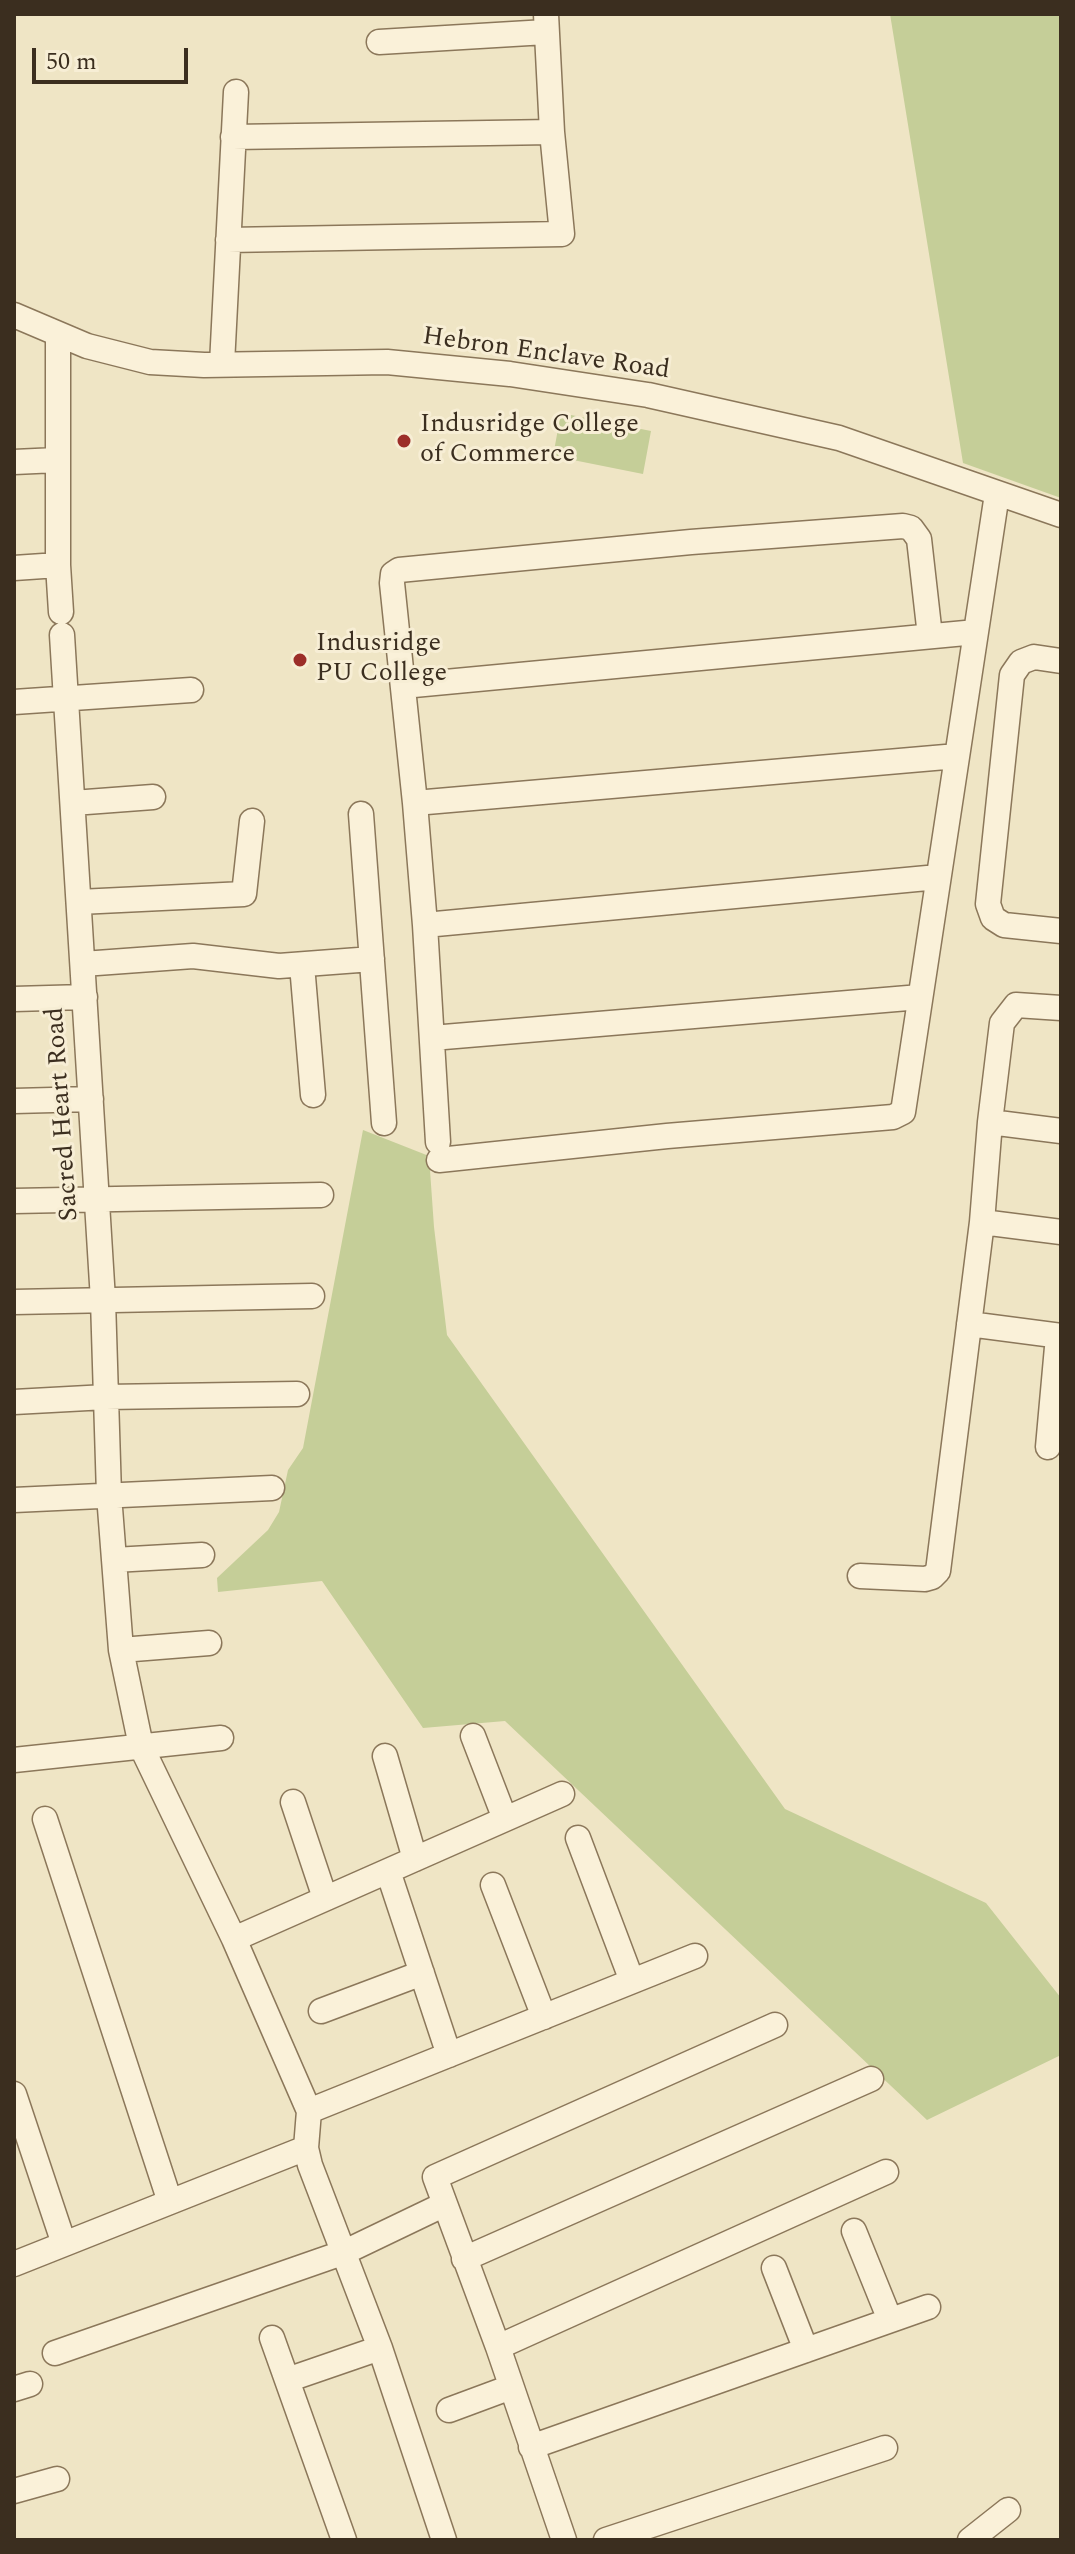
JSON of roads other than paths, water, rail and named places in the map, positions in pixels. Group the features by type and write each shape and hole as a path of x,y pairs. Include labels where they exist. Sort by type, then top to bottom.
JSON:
{"street":[{"path":"228,240 562,234 546,23 379,42"},
{"path":"222,364 236,92"},
{"path":"233,137 552,132"},
{"name":"Hebron Enclave Road","path":"14,315 58,335 131,359 172,365 387,362 510,374 648,395 839,438 1061,515"},
{"name":"Sacred Heart Road","path":"58,335 58,565 103,1300 109,1495 121,1650 141,1746 234,1939 309,2111"},
{"path":"14,462 57,460"},
{"path":"930,636 919,539 911,528 903,526 399,570 393,574 425,925 438,1151 899,1115 905,1106 997,494"},
{"path":"14,568 58,565"},
{"path":"403,686 976,632"},
{"path":"1061,661 1034,657 1021,662 1012,675 988,904 993,918 1004,925 1061,931"},
{"path":"14,702 191,690"},
{"path":"415,803 957,756"},
{"path":"73,803 153,797"},
{"path":"361,814 384,1123"},
{"path":"79,902 244,894 252,821"},
{"path":"425,925 938,877"},
{"path":"83,964 193,956 279,966 372,959"},
{"path":"302,965 313,1095"},
{"path":"14,999 85,997"},
{"path":"432,1038 920,997"},
{"path":"860,1576 925,1579 938,1571 982,1222 1002,1023 1016,1005 1061,1008"},
{"path":"14,1101 91,1099"},
{"path":"990,1122 1061,1131"},
{"path":"14,1201 321,1195"},
{"path":"982,1222 1061,1232"},
{"path":"14,1302 312,1296"},
{"path":"969,1324 1060,1336 1048,1447"},
{"path":"14,1402 297,1394"},
{"path":"14,1500 272,1488"},
{"path":"114,1560 202,1555"},
{"path":"121,1650 209,1643"},
{"path":"473,1736 505,1819"},
{"path":"14,1760 221,1738"},
{"path":"385,1756 415,1859"},
{"path":"234,1939 562,1794"},
{"path":"293,1802 325,1898"},
{"path":"45,1819 170,2202"},
{"path":"578,1838 632,1981"},
{"path":"388,1871 449,2055"},
{"path":"493,1885 544,2017"},
{"path":"444,2540 380,2348 310,2165 306,2148 309,2111 695,1956"},
{"path":"321,2011 422,1973"},
{"path":"564,2540 498,2347 435,2177 775,2025"},
{"path":"464,2259 871,2079"},
{"path":"14,2094 64,2244"},
{"path":"14,2264 306,2148"},
{"path":"498,2347 886,2172"},
{"path":"55,2353 345,2252 445,2204"},
{"path":"854,2231 890,2320"},
{"path":"774,2268 806,2350"},
{"path":"531,2447 928,2307"},
{"path":"272,2338 344,2540"},
{"path":"287,2380 380,2348"},
{"path":"449,2410 511,2387"},
{"path":"606,2540 885,2448"},
{"path":"14,2491 57,2479"},
{"path":"970,2540 1008,2510"}],"place":[{"name":"Indusridge College of Commerce","path":"404,441"},
{"name":"Indusridge PU College","path":"300,660"}]}
